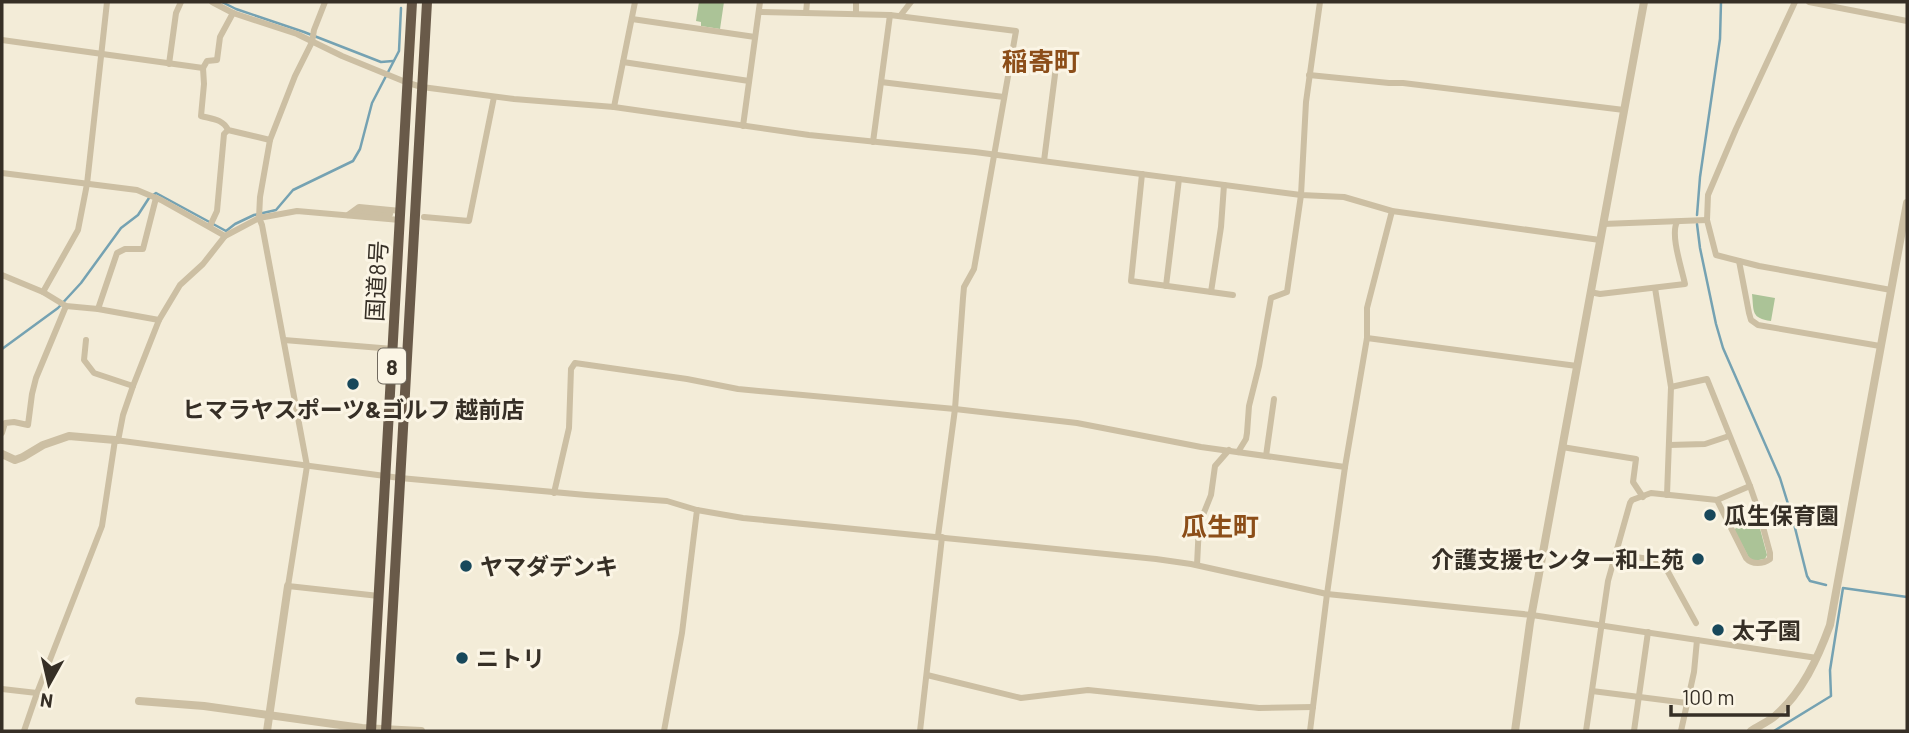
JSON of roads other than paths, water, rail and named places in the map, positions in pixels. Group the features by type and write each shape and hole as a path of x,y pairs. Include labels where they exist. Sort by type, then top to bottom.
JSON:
{"highway":[{"name":"国道8号","path":"371,730 393,349 397,215 412,2"},
{"name":"国道8号","path":"386,730 427,2"}],"street":[{"path":"43,292 76,235 87,184 107,2"},
{"path":"169,64 176,13 181,2"},
{"path":"212,2 233,13 297,34 422,87 494,97 614,107 743,126 1044,161 1301,195 1344,197 1392,211 1600,240"},
{"path":"267,731 307,466 259,218 260,197 270,139 312,42 325,2"},
{"path":"614,107 635,2"},
{"path":"743,126 760,2"},
{"path":"806,13 807,2"},
{"path":"856,2 856,15"},
{"path":"900,16 911,2"},
{"path":"1238,452 1247,433 1249,407 1271,298 1287,292 1301,195 1306,102 1320,2"},
{"path":"1516,731 1532,615 1644,2"},
{"path":"1794,2 1708,195 1707,220 1716,255 1891,289"},
{"path":"1809,2 1907,21"},
{"path":"759,12 890,15 1016,32 974,268 964,287 956,409 920,731"},
{"path":"228,130 220,121 201,116 203,68 207,61 217,60 220,37 233,13"},
{"path":"873,142 890,15"},
{"path":"632,19 755,37"},
{"path":"2,40 203,68"},
{"path":"1044,161 1058,51"},
{"path":"623,62 750,81"},
{"path":"1309,75 1403,83 1624,110"},
{"path":"881,82 1004,97"},
{"path":"424,217 469,221 494,97"},
{"path":"228,130 270,139"},
{"path":"210,226 217,211 224,134 228,130"},
{"path":"2,173 137,190 225,236"},
{"path":"1142,174 1131,281 1233,295"},
{"path":"1166,286 1180,179"},
{"path":"1211,292 1224,185"},
{"path":"98,309 117,253 125,249 143,249 156,198"},
{"path":"1751,731 1774,717 1794,695 1817,658 1832,615 1907,203"},
{"path":"24,731 103,522 116,440 133,386 159,320 180,285 203,264 225,236 259,218 297,211 397,215"},
{"path":"1310,731 1326,594 1367,338 1367,308 1392,211"},
{"path":"350,213 397,215"},
{"path":"1603,224 1707,220"},
{"path":"1590,292 1600,294 1685,284 1675,239 1674,228 1678,222"},
{"path":"1739,261 1751,320 1758,325 1880,346"},
{"path":"2,275 43,292 66,306 159,320"},
{"path":"1655,288 1671,387 1667,495"},
{"path":"2,433 5,423 28,425 36,377 66,306"},
{"path":"1367,338 1577,366"},
{"path":"86,340 84,360 94,373 133,386"},
{"path":"284,340 393,349"},
{"path":"554,493 569,428 571,369 575,363 737,389 1077,423 1201,447 1345,467"},
{"path":"1671,387 1707,379 1759,512 1770,559 1755,563 1746,558 1717,500"},
{"path":"1266,456 1274,399"},
{"path":"2,454 15,460 43,445 69,436 400,478 667,501 743,518 1156,559 1197,565 1326,594 1532,615 1817,658"},
{"path":"1669,445 1709,443 1730,436"},
{"path":"1562,447 1636,459 1633,485 1643,497"},
{"path":"1197,565 1199,525 1211,495 1215,466 1228,450"},
{"path":"1586,731 1608,581 1630,503 1651,494 1717,500 1749,486"},
{"path":"664,731 682,633 698,510"},
{"path":"1616,554 1662,561 1696,623"},
{"path":"288,586 379,596"},
{"path":"1634,731 1648,632"},
{"path":"1681,731 1694,672 1697,640"},
{"path":"927,675 1021,698 1088,690 1259,708 1313,707"},
{"path":"2,688 37,693"},
{"path":"1592,691 1687,704"},
{"path":"139,701 268,714 371,730 421,731"}],"waterway":[{"path":"222,2 381,62 393,61"},
{"path":"1697,215 1720,39 1721,2"},
{"path":"2,349 58,308 81,283 121,228 138,215 149,198 156,193 226,231 254,215 276,210 293,190 353,161 360,149 372,103 399,51 401,8"},
{"path":"1697,224 1723,348 1780,478 1807,576 1810,581 1826,585"},
{"path":"1774,731 1831,696 1830,670 1843,588 1907,597"}],"place":[{"name":"ヒマラヤスポーツ&ゴルフ 越前店","path":"353,384"},
{"name":"瓜生保育園","path":"1710,515"},
{"name":"介護支援センター和上苑","path":"1698,559"},
{"name":"ヤマダデンキ","path":"466,566"},
{"name":"太子園","path":"1718,630"},
{"name":"ニトリ","path":"462,658"}],"district":[{"name":"稲寄町","path":"1041,60"},
{"name":"瓜生町","path":"1220,525"}]}
